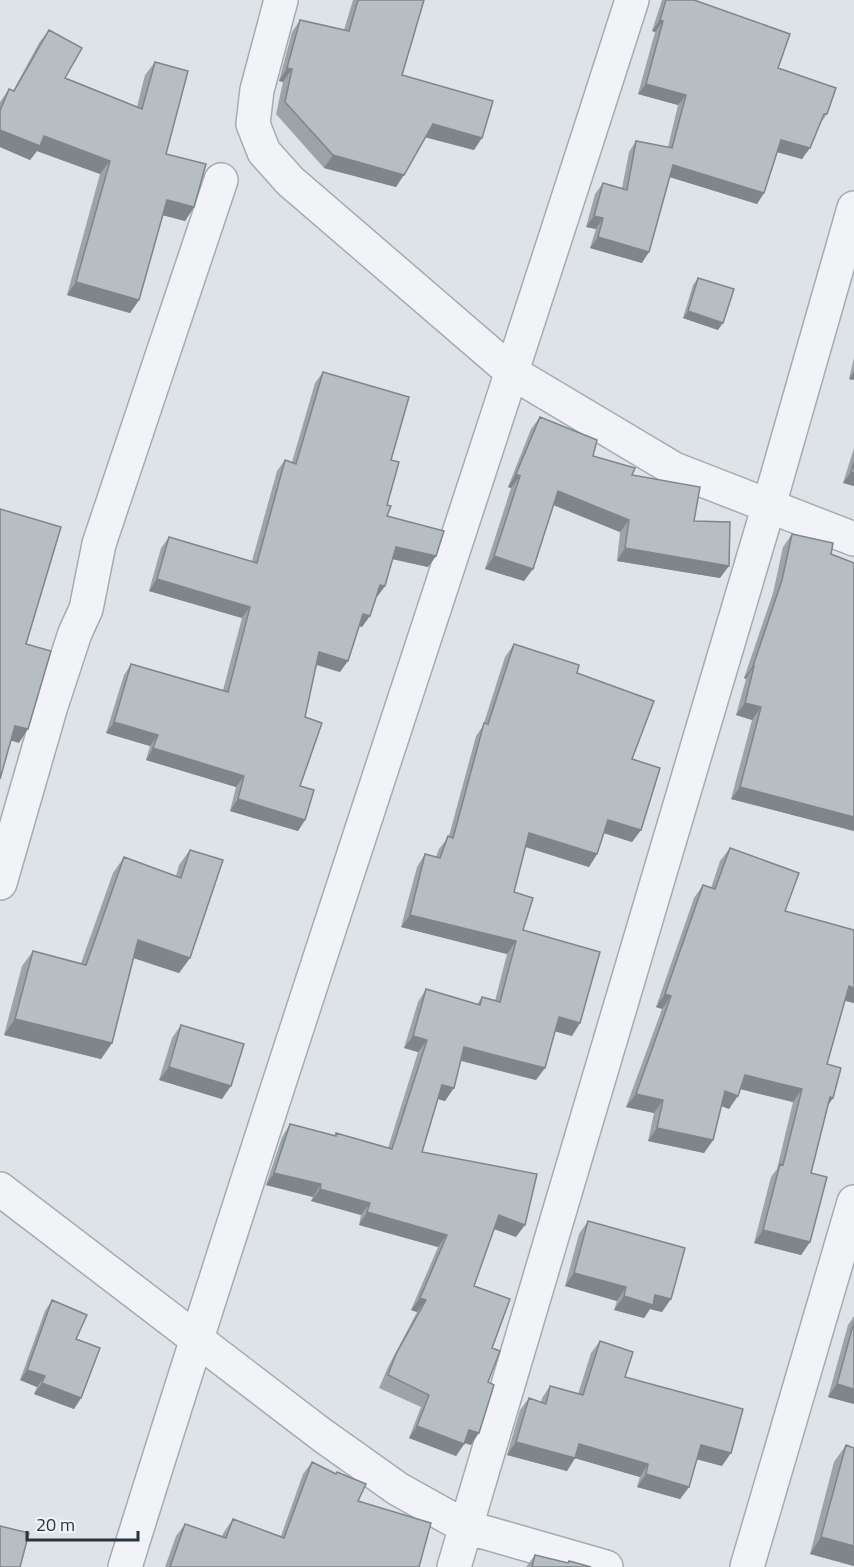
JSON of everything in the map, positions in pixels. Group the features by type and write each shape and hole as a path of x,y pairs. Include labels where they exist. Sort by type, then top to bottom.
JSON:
{"street":[{"path":"281,0 257,90 253,124 264,152 290,181 513,373 674,469 854,539"},
{"path":"125,1567 196,1339 513,373 632,0"},
{"path":"0,883 51,706 75,633 87,609 99,544 221,180"},
{"path":"454,1567 769,505 854,208"},
{"path":"0,1189 322,1435 398,1489 466,1527 606,1567"},
{"path":"747,1567 854,1202"}],"building":[{"path":"358,0 424,0 402,75 493,101 482,138 433,124 404,175 333,155 285,102 292,69 287,68 300,20 349,31"},
{"path":"666,0 694,0 790,34 778,68 836,88 827,114 824,114 810,148 781,140 764,193 673,165 649,252 598,237 603,218 594,216 603,183 627,190 636,141 672,148 686,95 646,84 663,21 660,20"},
{"path":"49,30 82,48 65,78 142,109 155,62 188,71 166,154 206,164 194,207 167,200 139,300 76,282 110,161 44,136 40,146 0,130 0,111 9,89 14,91"},
{"path":"698,278 734,289 723,323 688,311"},
{"path":"323,372 409,397 391,460 399,462 387,505 391,506 387,516 444,531 436,556 396,547 385,586 380,585 370,616 363,614 348,661 319,652 305,717 322,723 300,786 314,790 305,820 238,799 244,776 153,748 158,735 114,722 131,664 228,692 250,607 157,579 169,537 257,563 285,460 296,464"},
{"path":"540,417 597,440 593,456 635,468 632,475 700,487 694,521 730,522 729,566 625,548 629,520 558,491 533,569 494,556 520,476 516,474"},
{"path":"0,509 61,527 26,644 51,651 28,729 15,726 0,779"},
{"path":"792,534 833,543 831,554 854,563 854,817 740,787 761,707 745,703 753,666 782,580"},
{"path":"514,644 579,665 577,673 654,701 632,759 660,768 641,830 608,820 597,854 529,833 514,892 533,898 523,930 600,952 580,1023 559,1017 545,1068 464,1047 454,1088 442,1085 422,1152 537,1174 525,1225 499,1215 474,1286 510,1299 492,1348 500,1351 488,1382 494,1385 479,1433 469,1430 464,1444 417,1426 429,1395 388,1375 396,1354 426,1300 420,1298 447,1235 367,1212 370,1203 320,1189 321,1184 274,1173 290,1124 336,1136 336,1133 392,1149 427,1040 413,1036 426,989 480,1005 482,997 500,1002 516,941 410,915 425,854 440,858 448,836 453,838 484,723 488,724"},
{"path":"730,848 799,873 785,911 854,930 854,988 849,986 827,1064 841,1068 833,1098 830,1097 811,1173 827,1177 810,1242 763,1230 780,1164 783,1165 802,1089 745,1075 738,1096 725,1091 713,1140 657,1128 663,1100 636,1094 671,996 665,994 703,885 715,889"},
{"path":"190,850 223,860 190,958 138,940 112,1043 15,1019 33,951 86,965 124,857 181,878"},
{"path":"181,1025 244,1044 231,1086 169,1067"},
{"path":"588,1221 685,1248 671,1299 655,1295 653,1305 624,1296 626,1287 574,1273"},
{"path":"52,1300 87,1315 76,1339 100,1348 81,1398 42,1383 45,1376 27,1370"},
{"path":"854,1322 854,1389 837,1384"},
{"path":"600,1341 633,1352 625,1377 743,1409 731,1453 701,1445 689,1487 646,1474 648,1464 579,1444 575,1458 516,1442 529,1398 546,1404 550,1386 583,1395"},
{"path":"846,1445 854,1448 854,1546 821,1537"},
{"path":"312,1462 336,1474 337,1472 366,1484 358,1501 431,1523 419,1567 170,1567 185,1524 226,1538 233,1519 284,1538"},
{"path":"0,1526 29,1533 20,1567 0,1567"},
{"path":"535,1555 568,1563 569,1561 591,1567 532,1567"}]}
